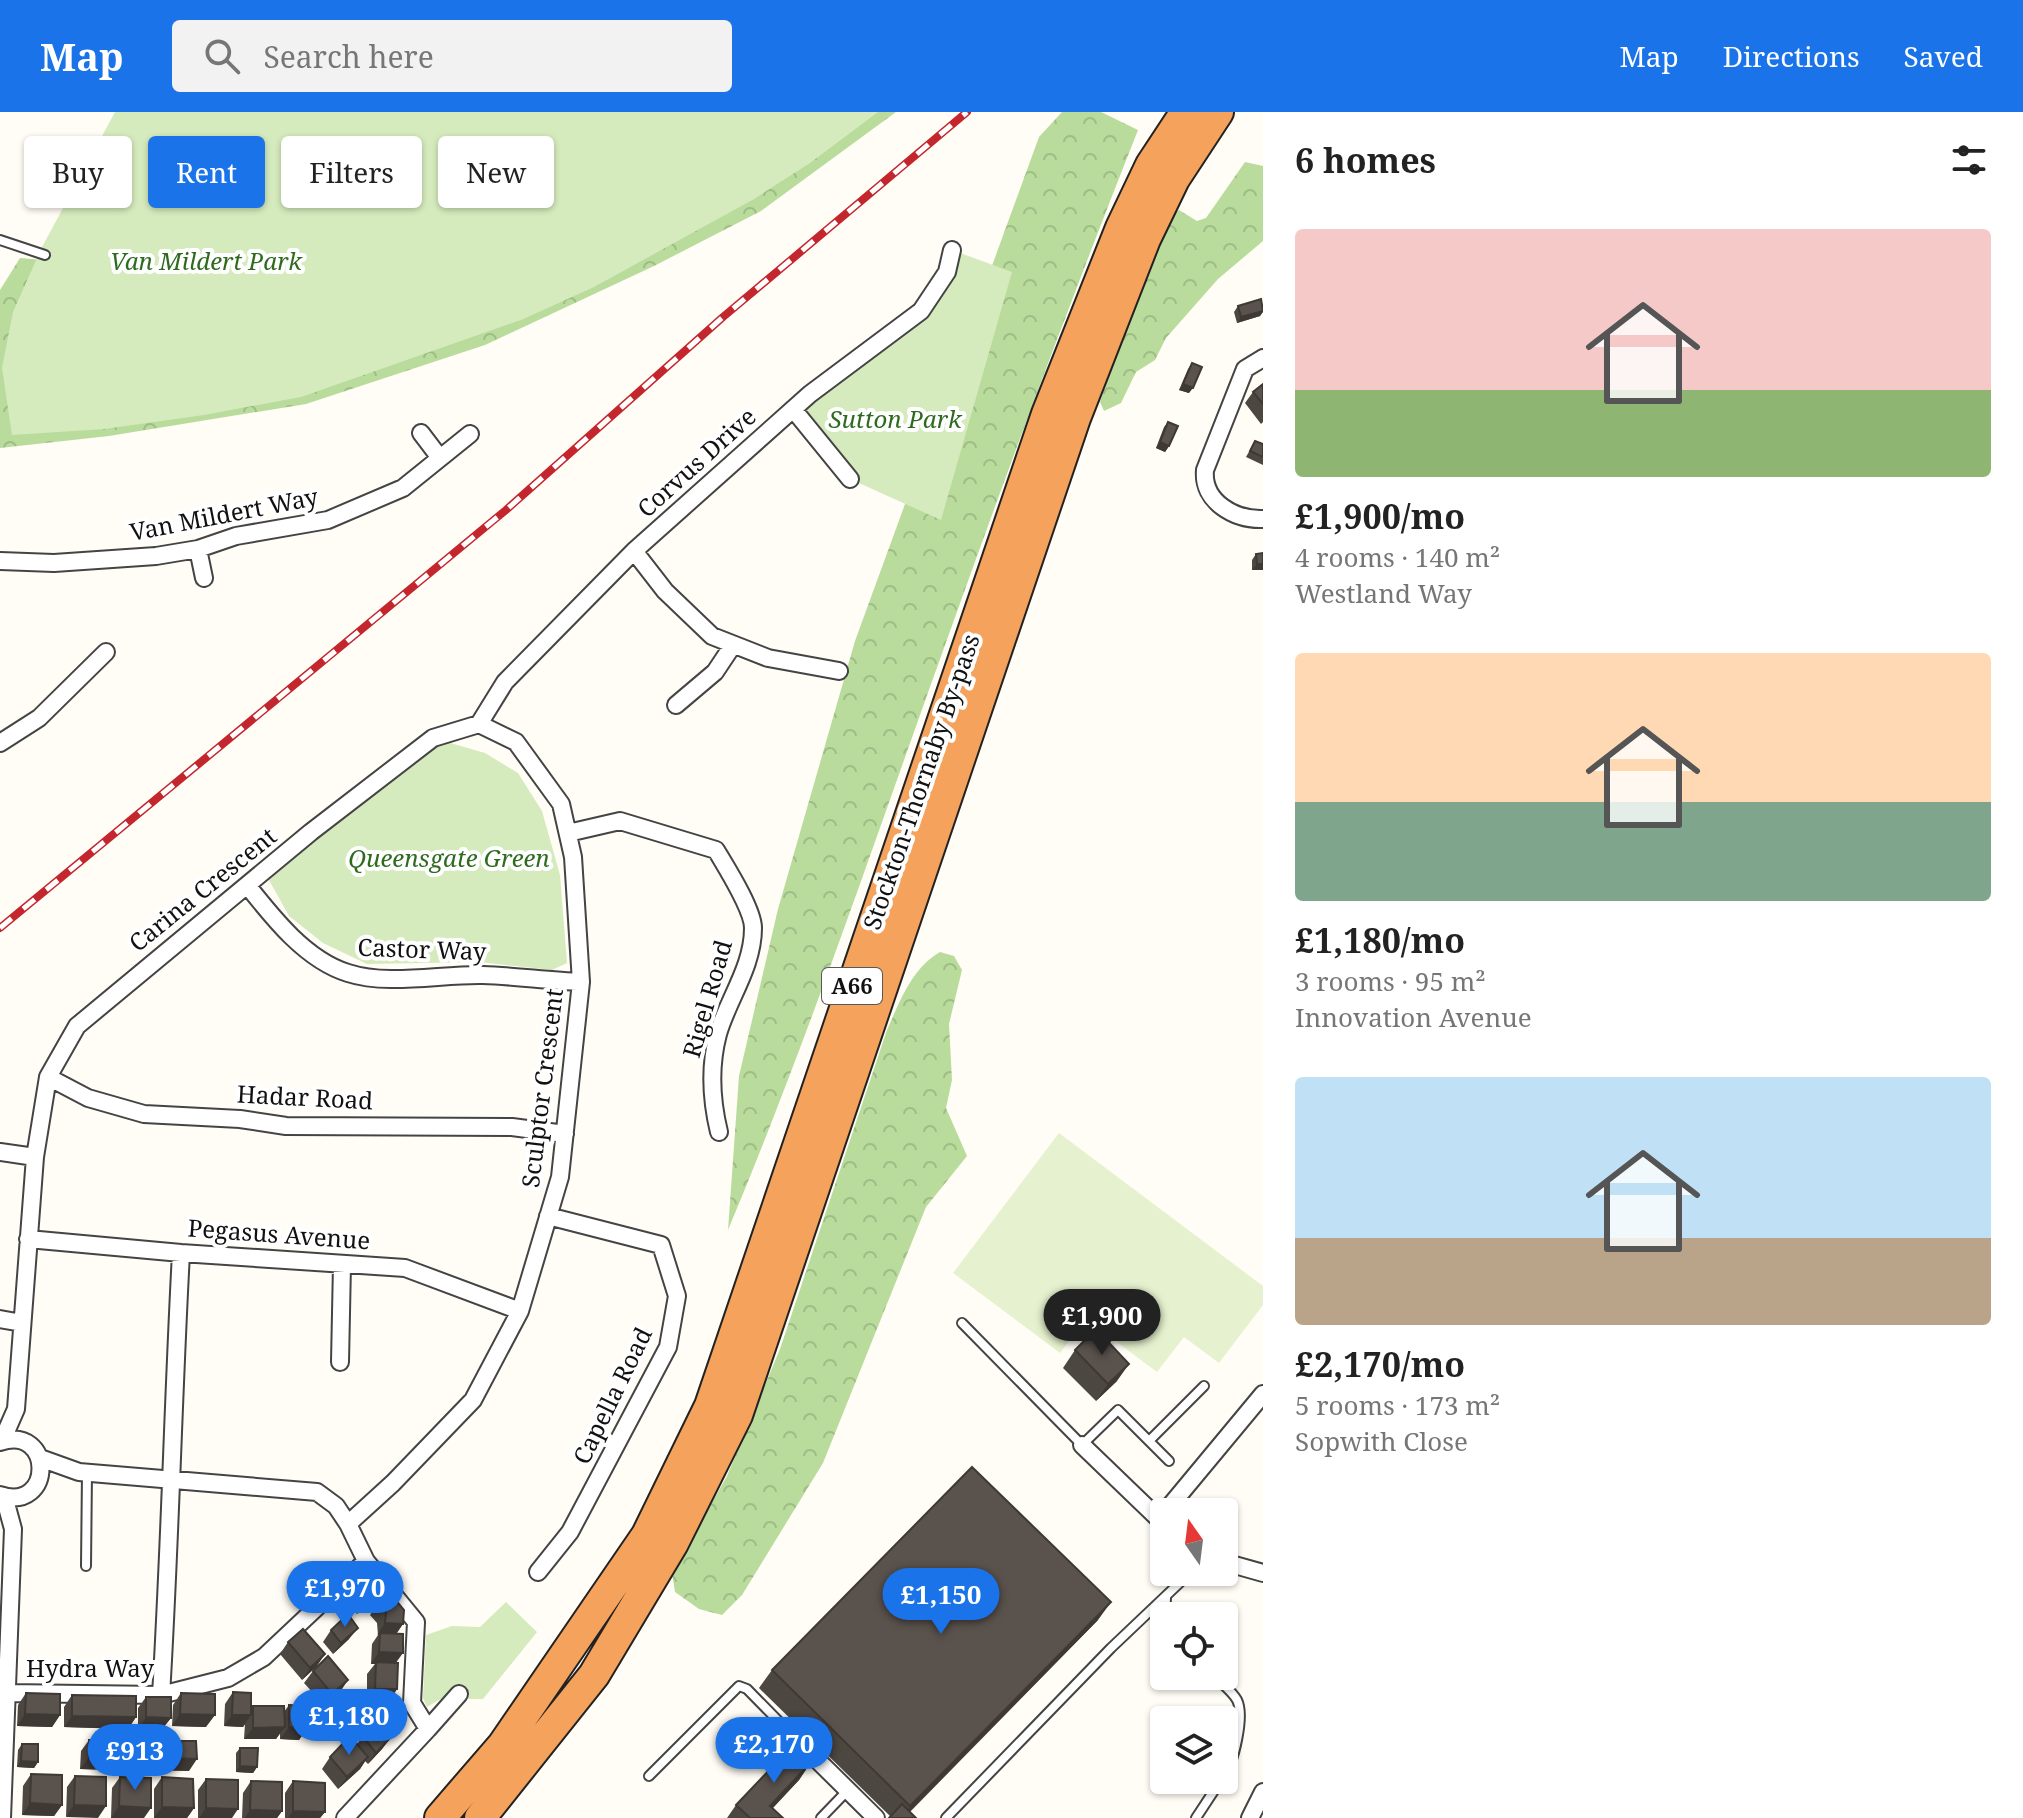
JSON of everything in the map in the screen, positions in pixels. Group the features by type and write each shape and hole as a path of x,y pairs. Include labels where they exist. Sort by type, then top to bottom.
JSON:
{"highway":[{"name":"Stockton-Thornaby By-pass","path":"440,1818 503,1745 647,1535 710,1406 1047,414 1121,228 1151,165 1186,112"},
{"name":"Stockton-Thornaby By-pass","path":"480,1818 594,1675 673,1543 737,1415 1075,418 1145,239 1174,179 1218,112"}],"street":[{"name":"Corvus Drive","path":"479,724 505,682 634,551 793,409 921,311 947,272 952,250"},
{"path":"1263,358 1245,369 1204,477 1210,493 1224,508 1248,518 1263,519"},
{"path":"793,409 850,479"},
{"path":"421,433 440,458"},
{"name":"Van Mildert Way","path":"0,561 54,563 156,556 198,549 236,536 328,520 403,488 470,434"},
{"path":"198,549 204,578"},
{"path":"634,551 665,591 712,636 768,658 839,671"},
{"path":"676,705 715,672 733,645"},
{"path":"0,743 39,718 106,652"},
{"name":"Sculptor Crescent","path":"348,1524 393,1483 473,1400 520,1311 560,1177 581,982 573,857 561,804 516,742 479,724"},
{"name":"Carina Crescent","path":"1,1442 16,1409 35,1157 48,1077 77,1026 247,885 433,738 479,724"},
{"name":"Rigel Road","path":"568,833 620,821 703,846 716,850 737,885 754,926 744,973 718,1034 710,1084 719,1132"},
{"name":"Castor Way","path":"247,885 275,921 306,950 347,973 387,978 484,975 581,982"},
{"name":"Hadar Road","path":"48,1077 88,1098 144,1114 240,1119 286,1126 512,1127 565,1134"},
{"path":"0,1152 35,1157"},
{"name":"Capella Road","path":"538,1572 570,1532 668,1347 677,1296 661,1245 548,1216"},
{"name":"Pegasus Avenue","path":"28,1239 405,1268 520,1311"},
{"path":"161,1695 181,1253"},
{"path":"340,1362 342,1264"},
{"path":"0,1319 22,1323"},
{"path":"1178,1498 1263,1394"},
{"name":"Carina Crescent","path":"16,1409 26,1443"},
{"path":"1,1442 18,1440 26,1443 40,1458 83,1472 317,1492 336,1506 366,1561 416,1622 412,1703 428,1729"},
{"path":"1082,1445 1150,1505"},
{"path":"39,1480 40,1458"},
{"path":"2,1818 8,1693 5,1635 13,1529 25,1495 39,1480 83,1472"},
{"path":"13,1529 2,1495 25,1495"},
{"name":"Hydra Way","path":"8,1693 161,1695 228,1678 264,1657 366,1561"},
{"path":"1238,1566 1263,1573"},
{"path":"345,1818 459,1694"},
{"path":"797,1740 876,1818"},
{"path":"1250,1818 1263,1792"}],"lane":[{"path":"0,240 45,255"},
{"path":"962,1323 1082,1445 1118,1410 1169,1461"},
{"path":"1149,1441 1204,1386"},
{"path":"83,1472 86,1566"},
{"path":"946,1818 1103,1656 1177,1586"},
{"path":"1166,1597 1166,1602"},
{"path":"649,1776 739,1686 747,1689 797,1740"},
{"path":"1228,1690 1241,1713 1238,1729"},
{"path":"821,1818 848,1790"},
{"path":"1196,1818 1212,1794"}],"green space":[{"name":"Van Mildert Park","path":"115,112 878,112 810,163 754,199 594,287 521,320 301,397 104,429 12,435 2,368 13,312 42,247 63,208 132,208 132,136 102,136"},
{"name":"Van Mildert Park","path":"780,112 896,112 761,211 654,266 485,345 306,404 109,436 0,448 0,290 20,258 44,260 303,208 422,208 422,184 438,181 438,208 554,208 554,157"},
{"path":"1062,112 1101,112 1138,130 1005,478 820,994 728,1230 739,1076 778,909 855,641 1039,137"},
{"path":"1245,162 1263,166 1263,241 1218,279 1166,338 1155,360 1136,372 1121,403 1104,411 1100,402 1124,326 1167,219 1179,210 1197,221 1206,218"},
{"name":"Sutton Park","path":"952,250 1012,272 941,520 850,479 793,409 921,311"},
{"name":"Queensgate Green","path":"433,738 485,753 518,773 542,811 560,875 567,963 552,970 479,962 367,964 323,943 289,916 264,871"},
{"path":"940,952 954,956 962,970 949,1024 952,1080 946,1108 967,1156 926,1207 823,1463 742,1595 722,1615 699,1609 675,1592 672,1573 727,1476 780,1349 887,1030 914,976"},
{"path":"1059,1133 1263,1286 1263,1305 1219,1363 1184,1337 1157,1372 1086,1319 1060,1353 953,1273"},
{"path":"506,1602 537,1632 483,1699 468,1699 451,1693 427,1707 423,1698 426,1635 452,1626 480,1627"}],"building":[{"path":"1261,299 1263,311 1241,317 1238,306"},
{"path":"1192,363 1202,367 1193,388 1183,384"},
{"path":"1263,384 1263,404 1253,392"},
{"path":"1168,422 1178,426 1169,446 1160,442"},
{"path":"1255,441 1263,444 1263,457 1250,451"},
{"path":"1263,553 1263,564 1257,564 1256,554"},
{"path":"1096,1329 1129,1364 1108,1384 1075,1350"},
{"path":"972,1467 1111,1602 910,1806 772,1670"},
{"path":"370,1572 382,1587 365,1602 353,1587"},
{"path":"390,1593 404,1610 403,1624 385,1623 386,1612 378,1603"},
{"path":"348,1614 358,1628 341,1643 331,1630"},
{"path":"303,1629 325,1654 310,1668 288,1642"},
{"path":"380,1633 403,1634 403,1653 379,1652"},
{"path":"328,1656 348,1680 332,1694 313,1671"},
{"path":"376,1662 398,1663 397,1689 375,1689"},
{"path":"233,1692 251,1693 251,1715 232,1715"},
{"path":"26,1693 60,1694 60,1715 25,1714"},
{"path":"181,1693 215,1694 215,1715 180,1714"},
{"path":"72,1695 136,1696 136,1717 72,1716"},
{"path":"146,1697 171,1697 171,1718 146,1717"},
{"path":"331,1701 345,1718 334,1729 319,1711"},
{"path":"289,1705 307,1706 307,1728 289,1727"},
{"path":"253,1706 284,1706 285,1727 253,1728"},
{"path":"375,1709 398,1710 399,1726 391,1727 390,1738 376,1753 363,1737 374,1726"},
{"path":"350,1736 368,1757 347,1777 330,1757"},
{"path":"89,1740 120,1740 121,1758 89,1757"},
{"path":"165,1741 196,1741 197,1759 165,1758"},
{"path":"22,1744 38,1744 38,1762 21,1761"},
{"path":"793,1745 811,1762 770,1806 783,1818 750,1818 736,1805"},
{"path":"240,1748 258,1748 257,1767 240,1766"},
{"path":"31,1774 62,1775 62,1805 30,1803"},
{"path":"75,1776 106,1777 106,1806 74,1805"},
{"path":"120,1777 151,1778 151,1808 119,1806"},
{"path":"162,1777 193,1779 194,1808 162,1807"},
{"path":"206,1779 238,1780 238,1809 206,1808"},
{"path":"251,1781 282,1782 282,1811 250,1810"},
{"path":"293,1781 325,1783 325,1812 293,1811"},
{"path":"902,1804 916,1818 889,1818"}],"railway":[{"path":"0,928 506,510 723,317 967,112"}]}
